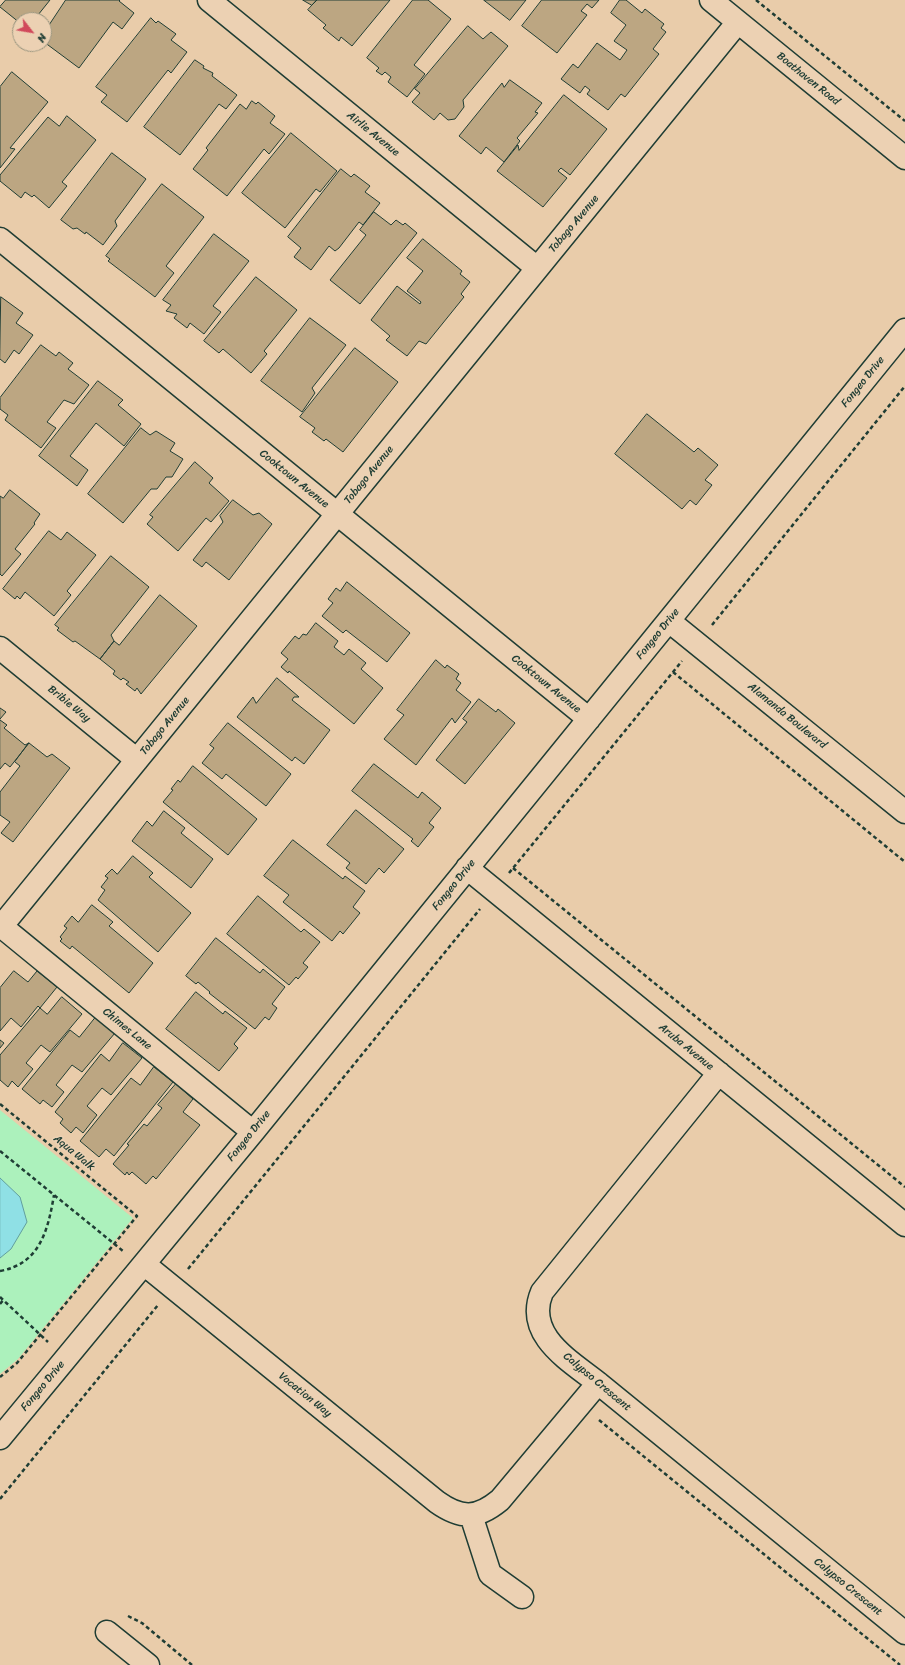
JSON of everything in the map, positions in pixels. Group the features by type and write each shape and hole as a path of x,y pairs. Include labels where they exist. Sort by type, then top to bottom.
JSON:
{"street":[{"name":"Airlie Avenue","path":"209,0 537,268"},
{"name":"Boathaven Road","path":"711,0 905,158"},
{"name":"Tobago Avenue","path":"1,927 738,22"},
{"name":"Cooktown Avenue","path":"0,239 589,719"},
{"name":"Fongeo Drive","path":"0,1438 253,1132 905,330"},
{"name":"Alamanda Boulevard","path":"669,621 905,812"},
{"name":"Bribie Way","path":"0,648 137,760"},
{"name":"Aruba Avenue","path":"467,868 905,1225"},
{"name":"Chimes Lane","path":"1,927 253,1132"},
{"name":"Calypso Crescent","path":"719,1073 542,1292 538,1301 538,1320 541,1331 559,1351 905,1633"},
{"name":"Vacation Way","path":"144,1264 437,1502 450,1511 471,1515"},
{"path":"522,1597 490,1574 471,1515 487,1510 500,1500 598,1383"},
{"path":"107,1632 148,1665"}],"path":[{"path":"756,0 905,121"},
{"path":"0,1498 697,644 905,386"},
{"path":"673,672 905,862"},
{"path":"513,868 905,1188"},
{"name":"Aqua Walk","path":"0,1104 137,1216 115,1244"},
{"path":"0,1151 130,1256 144,1264"},
{"path":"0,1270 11,1269 25,1262 37,1249 49,1224 54,1195"},
{"path":"0,1377 17,1363 115,1244"},
{"path":"0,1297 40,1335 68,1357"},
{"path":"0,1304 4,1300"},
{"path":"580,1404 900,1665"}],"green space":[{"path":"0,1110 133,1218 18,1359 0,1374"}],"water":[{"path":"0,1178 20,1197 27,1222 11,1249 0,1258"}],"building":[{"path":"6,0 50,0 40,12 12,12 12,17 0,7"},
{"path":"66,0 120,0 119,1 134,13 122,29 113,22 79,68 52,48 52,21"},
{"path":"303,0 317,0 312,5"},
{"path":"317,0 390,0 352,46 341,37 339,41 323,28 326,25 308,10"},
{"path":"413,0 428,0 451,19 414,65 425,74 407,97 388,82 391,77 385,72 382,75 376,71 379,68 367,58"},
{"path":"484,0 526,0 510,20"},
{"path":"542,0 599,0 592,8 587,4 581,11 587,15 557,53 522,26"},
{"path":"620,0 626,0 642,13 645,9 664,24 661,28 666,32 653,49 659,54 625,97 621,94 608,110 587,94 590,90 585,86 580,93 561,79 573,64 578,68 597,43 620,60 627,50 614,41 626,25 611,13"},
{"path":"151,18 156,23 158,21 176,34 171,40 187,52 171,73 168,70 127,122 101,102 107,95 96,87"},
{"path":"468,26 483,39 491,32 508,46 463,100 464,107 455,119 448,120 440,113 434,120 412,102 420,93 415,89"},
{"path":"195,60 204,66 203,68 213,73 212,76 237,95 226,109 219,104 180,155 144,127"},
{"path":"12,72 48,102 10,148 15,149 0,168 0,87"},
{"path":"510,80 542,103 535,112 538,113 517,138 520,141 504,162 486,147 481,154 459,136 502,83 504,87"},
{"path":"564,95 607,129 570,175 561,168 558,171 567,178 543,207 497,171 518,145 519,150"},
{"path":"252,101 256,104 258,102 275,116 270,123 285,134 269,154 264,149 227,196 193,169 208,150 206,148 240,104 246,109"},
{"path":"67,116 96,140 62,182 67,186 49,208 34,195 32,197 25,192 21,198 0,181 0,175 48,117 59,126"},
{"path":"291,133 337,171 320,192 316,189 285,228 242,193"},
{"path":"112,153 146,179 115,221 117,226 103,245 86,232 85,234 77,228 73,229 61,220"},
{"path":"341,169 351,177 354,174 370,186 365,192 380,203 363,225 359,222 339,248 335,251 329,246 311,270 294,257 301,248 288,237"},
{"path":"162,184 204,217 166,266 174,273 155,297 108,261 110,259 106,256"},
{"path":"374,212 391,225 396,220 403,225 405,223 417,233 360,304 330,280 366,235 360,230"},
{"path":"214,234 249,261 213,306 221,312 204,334 190,323 187,328 174,318 177,314 166,311 171,305 163,300"},
{"path":"423,239 462,271 460,274 470,282 461,294 464,297 426,344 419,341 407,356 386,340 390,336 371,320 397,286 420,304 421,302 407,291 423,271 407,258"},
{"path":"256,277 297,310 264,351 267,354 251,373 223,349 219,353 204,341"},
{"path":"1,297 23,313 16,323 33,335 19,354 14,350 5,363 0,359"},
{"path":"310,318 346,345 312,388 315,393 302,412 261,381"},
{"path":"41,345 56,356 59,352 73,363 68,369 89,385 74,404 64,400 47,422 56,428 41,448 5,420 8,415 0,409 0,398"},
{"path":"355,348 398,382 343,452 326,439 324,441 312,432 315,428 300,417"},
{"path":"98,381 123,400 118,405 141,424 124,446 96,423 70,456 88,470 77,486 39,456"},
{"path":"647,414 694,452 698,448 718,465 705,480 712,485 696,505 690,500 682,509 615,454"},
{"path":"141,428 150,435 156,431 175,443 170,451 183,459 172,477 166,477 157,489 151,489 123,523 88,494"},
{"path":"195,462 213,478 209,483 229,501 211,522 206,518 178,551 147,524 153,517 150,515"},
{"path":"10,490 40,514 34,523 35,524 15,549 21,554 2,576 0,574 0,496 3,498"},
{"path":"233,500 253,515 259,513 272,524 229,580 206,562 202,567 193,560 223,522 220,516"},
{"path":"49,531 61,540 67,532 96,555 67,591 71,595 54,616 25,592 20,599 17,596 15,599 3,589"},
{"path":"111,556 149,587 111,635 114,641 100,659 57,630 59,628 55,625"},
{"path":"347,582 410,633 387,662 346,630 343,633 322,616 333,603 328,599 336,588 340,591"},
{"path":"160,595 197,626 141,694 137,688 135,691 126,684 129,682 123,678 121,680 113,674 115,671 100,659 114,641 119,645"},
{"path":"316,623 338,641 334,647 344,655 349,649 366,663 361,669 383,688 354,724 289,671 288,673 281,667 288,659 281,653 295,636 299,639 303,634 306,635"},
{"path":"436,660 445,668 447,665 459,674 456,679 461,683 456,690 471,702 455,723 452,718 416,765 384,739 404,715 397,710"},
{"path":"277,678 299,697 294,697 292,700 330,730 304,764 295,757 292,761 237,717 253,697 256,703"},
{"path":"479,699 496,712 498,709 515,723 465,784 436,760 467,722 463,719"},
{"path":"0,708 6,712 0,719"},
{"path":"0,720 7,725 4,728 25,745 29,743 10,767 5,763 0,769"},
{"path":"228,723 291,774 266,806 226,774 222,779 202,763 214,748 210,745"},
{"path":"29,743 47,757 52,754 70,768 13,842 1,833 10,822 0,815 0,792 20,766 15,762"},
{"path":"374,764 418,798 422,792 441,808 429,823 434,827 418,847 411,841 413,839 352,791"},
{"path":"193,766 257,819 228,855 163,802 173,790 171,789 178,780 180,782"},
{"path":"356,810 404,849 384,873 379,868 366,884 346,868 350,863 327,845"},
{"path":"164,811 185,828 181,833 213,859 191,888 132,841 147,821 152,826"},
{"path":"293,840 343,879 345,876 365,891 353,907 360,913 343,934 340,931 332,941 283,902 289,895 264,876"},
{"path":"133,856 153,873 149,877 191,913 158,952 98,900 105,890 101,887 108,878 105,876 112,869 117,874"},
{"path":"258,896 301,932 304,929 320,942 303,963 308,967 298,979 296,977 289,985 227,934"},
{"path":"92,905 113,922 109,926 153,963 129,993 72,946 70,949 60,941 62,939 60,937 67,928 64,926 72,916 78,922"},
{"path":"216,938 260,973 263,969 285,987 272,1004 277,1008 269,1020 265,1017 255,1029 209,993 210,992 198,982 196,984 186,976"},
{"path":"14,971 28,982 37,971 57,987 40,1008 38,1006 21,1027 11,1018 0,1031 0,988"},
{"path":"196,992 223,1014 225,1011 247,1028 234,1044 238,1048 219,1071 166,1029"},
{"path":"62,997 82,1014 50,1052 41,1045 26,1063 33,1069 18,1087 12,1081 8,1087 0,1080 0,1055 40,1008 47,1014"},
{"path":"96,1017 115,1033 82,1072 72,1065 56,1085 64,1092 52,1107 43,1100 40,1104 22,1089 70,1030 79,1037"},
{"path":"0,1040 4,1043 0,1048"},
{"path":"123,1043 142,1058 111,1095 102,1088 87,1106 97,1115 83,1133 76,1127 71,1133 60,1123 63,1119 55,1112 101,1054 109,1061"},
{"path":"154,1067 173,1082 114,1156 106,1149 99,1157 80,1141 131,1078 140,1085"},
{"path":"176,1084 193,1099 183,1112 200,1125 156,1179 153,1176 146,1184 132,1172 129,1175 127,1172 125,1175 113,1164 144,1124 147,1126 162,1108 158,1105"}]}
